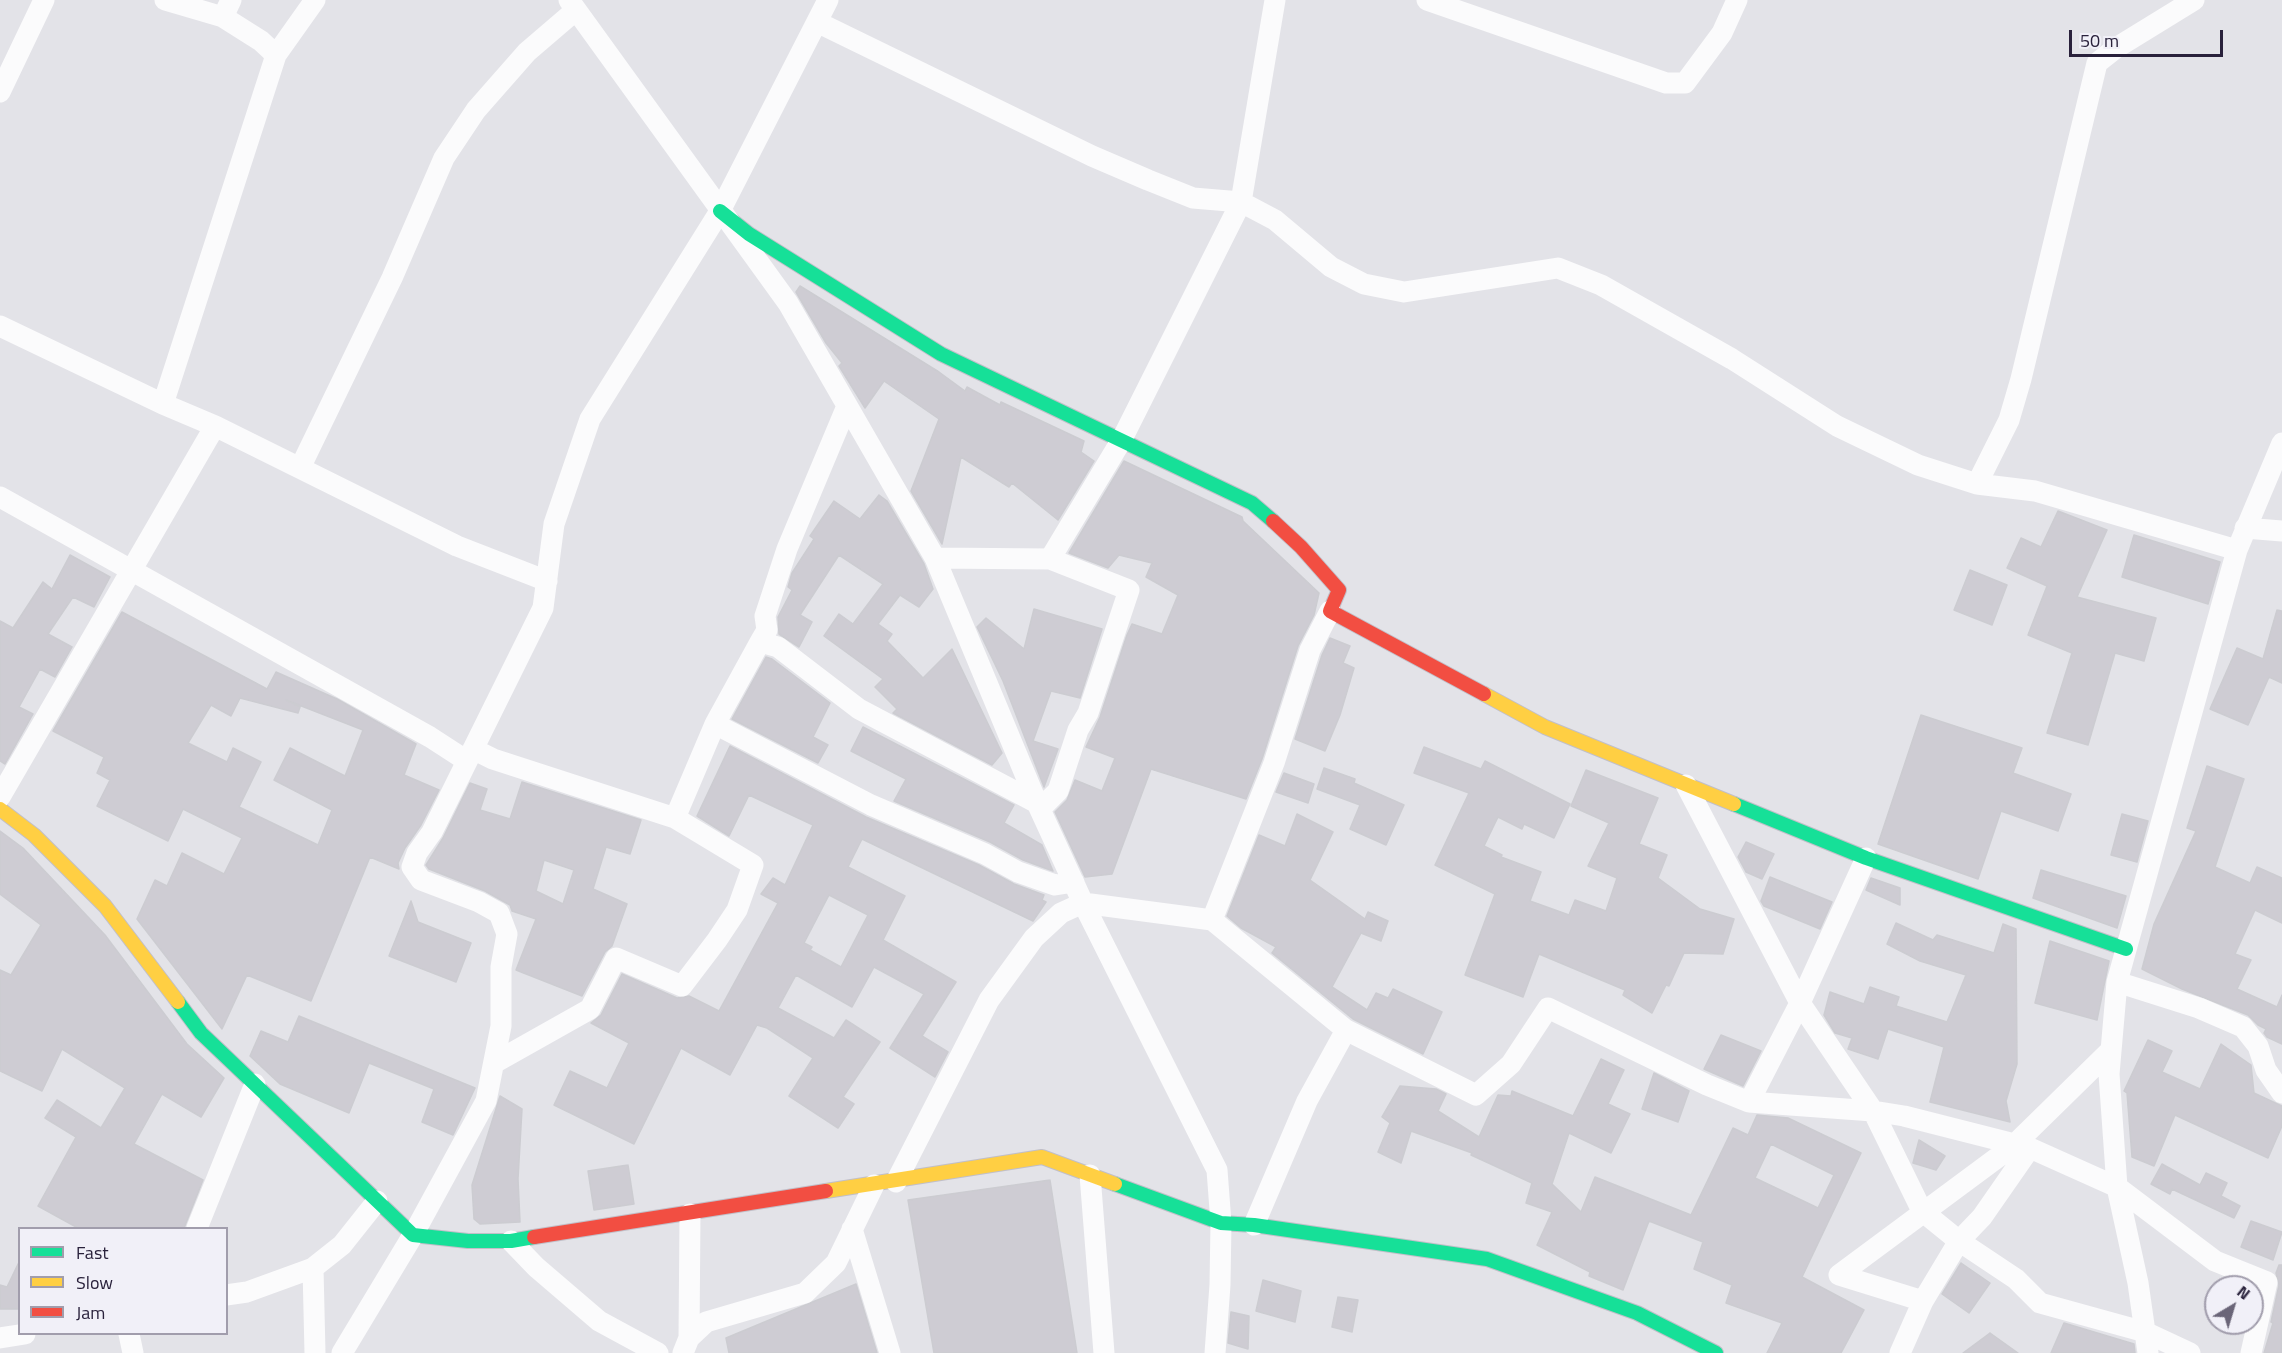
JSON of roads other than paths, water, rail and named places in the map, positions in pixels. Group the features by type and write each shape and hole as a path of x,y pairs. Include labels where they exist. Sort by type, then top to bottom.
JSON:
{"street":[{"path":"0,92 45,0"},
{"path":"165,0 227,8 276,55"},
{"path":"163,404 276,55 315,0"},
{"path":"342,1353 413,1235 486,1101 501,1026 501,967 507,934 499,913 479,902 421,880 412,867 543,608 554,524 591,419 720,211 828,0"},
{"path":"1050,559 1121,441 1242,202 1275,0"},
{"path":"1427,0 1666,83 1685,83 1722,33 1737,0"},
{"path":"1977,484 2009,420 2021,379 2097,63 2116,48 2194,0"},
{"path":"300,468 392,278 444,158 476,110 572,5 788,303 935,558 1039,806 1083,903 1217,1170 1221,1223 1220,1285 1215,1353"},
{"path":"817,22 1138,176 1194,198 1242,202 1275,220 1331,267 1364,284 1404,292 1558,268 1601,285 1732,360 1837,426 1918,465 1977,484 2034,491 2237,550"},
{"path":"720,211 749,234 941,354 1251,503 1301,547 1339,590 1310,650 1274,763 1212,920"},
{"path":"0,326 163,404 215,426 457,546 547,581"},
{"path":"675,818 715,724 767,630 765,616 787,549 847,406"},
{"path":"0,797 215,426"},
{"path":"2147,1343 2138,1283 2117,1187 2109,1074 2117,982 2237,550 2282,443"},
{"path":"0,497 131,572 430,736 470,755 493,759 675,818 753,865 737,910 682,986 616,958 590,1009 494,1063"},
{"path":"2245,528 2282,531"},
{"path":"935,558 1050,559 1129,590 1088,713 1078,730 1058,791 1039,806"},
{"path":"1330,611 1545,728 1866,858 2127,950"},
{"path":"760,642 778,647 859,709 1039,806"},
{"path":"715,724 871,805 985,854 1018,872 1055,885 1074,882"},
{"path":"1686,785 1800,1003 1873,1111 1922,1211 1959,1241 2016,1279 2040,1303 2147,1343 2190,1353"},
{"path":"0,809 34,835 105,906 201,1033 413,1235 468,1241 511,1241 896,1182 1042,1157 1221,1223 1254,1225 1487,1259 1638,1313 1716,1353"},
{"path":"1749,1102 1800,1003 1866,858"},
{"path":"896,1182 989,1000 1034,938 1061,913 1083,903 1212,920 1346,1030 1476,1095 1511,1064 1548,1008 1707,1085 1749,1102 1873,1111 1904,1116 2021,1147 2117,1187 2215,1261 2267,1282 2251,1353"},
{"path":"2117,982 2199,1008 2243,1027 2258,1046 2266,1070 2282,1093"},
{"path":"1254,1225 1307,1101 1346,1030"},
{"path":"1900,1353 1923,1301 1959,1241 1982,1217 2021,1147 2111,1050"},
{"path":"197,1227 255,1084"},
{"path":"1923,1301 1839,1275 1922,1211 2021,1147"},
{"path":"1090,1175 1104,1353"},
{"path":"686,1346 705,1322 805,1293 836,1263 874,1185"},
{"path":"228,1295 247,1292 313,1268 342,1245 377,1201"},
{"path":"686,1346 690,1214"},
{"path":"852,1229 890,1353"},
{"path":"511,1241 536,1267 599,1321 658,1353"},
{"path":"313,1268 315,1353"},
{"path":"0,1338 19,1335"},
{"path":"129,1335 133,1353"}]}
